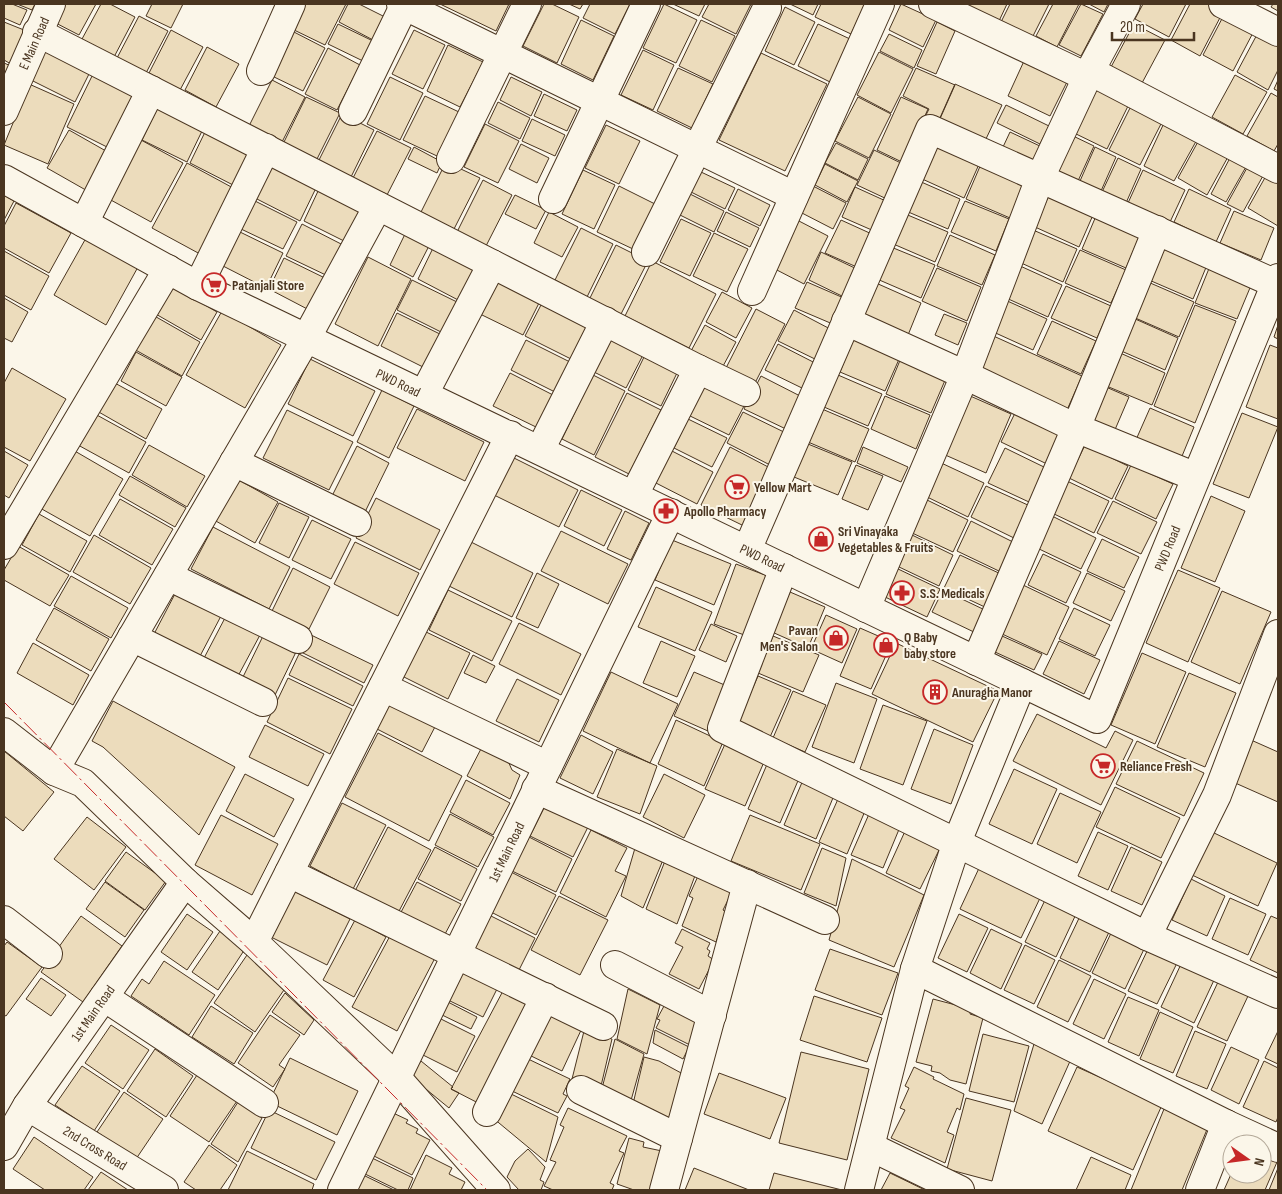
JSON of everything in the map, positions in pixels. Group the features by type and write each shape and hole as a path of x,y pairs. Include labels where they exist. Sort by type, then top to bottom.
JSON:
{"street":[{"name":"E Main Road","path":"4,112 50,4"},
{"path":"261,71 291,4"},
{"path":"353,110 403,4 794,196"},
{"path":"451,159 527,4"},
{"path":"553,199 646,4"},
{"path":"752,291 880,4"},
{"path":"933,4 1089,74 1278,169"},
{"path":"866,608 965,375 1040,178 1089,74 1126,4"},
{"path":"1223,4 1278,32"},
{"path":"646,252 699,149 767,8"},
{"path":"37,32 746,392"},
{"path":"84,223 151,90"},
{"path":"747,550 930,129 1157,230 1276,280"},
{"path":"198,286 266,148"},
{"name":"PWD Road","path":"4,179 198,286 1097,719 1276,280"},
{"path":"54,772 307,337 378,206"},
{"path":"976,661 1076,428 1157,230"},
{"path":"424,394 492,264"},
{"path":"4,545 168,269"},
{"path":"540,450 605,321"},
{"path":"846,321 1076,428 1196,477"},
{"path":"634,495 698,369"},
{"path":"254,942 510,436"},
{"path":"234,462 357,522"},
{"name":"1st Main Road","path":"342,1190 670,513"},
{"path":"784,568 722,728 1147,936 1278,994"},
{"path":"168,576 298,639"},
{"path":"1147,936 1217,796 1278,634"},
{"path":"132,637 263,702"},
{"path":"859,1190 915,969 957,842 1022,683"},
{"path":"383,687 542,778 747,884 825,920"},
{"path":"4,732 54,772 83,783 185,882 254,942 396,1077 489,1187"},
{"path":"289,873 457,953 603,1026"},
{"name":"1st Main Road","path":"12,1124 185,882"},
{"path":"664,1190 747,884"},
{"path":"4,920 48,954"},
{"path":"615,965 712,1015"},
{"path":"915,969 1278,1148"},
{"path":"104,996 264,1104"},
{"path":"487,1112 545,997"},
{"path":"581,1090 678,1138"},
{"name":"2nd Cross Road","path":"12,1124 164,1190"},
{"path":"1200,1190 1226,1124"},
{"path":"871,1147 960,1190"}],"building":[{"path":"4,4 12,4 27,10 20,25 4,18"},
{"path":"17,4 35,4 32,10"},
{"path":"55,4 96,4 79,35 48,19"},
{"path":"101,4 110,4 135,17 114,57 82,39"},
{"path":"152,4 183,4 171,28 146,16"},
{"path":"304,4 346,4 325,45 292,29"},
{"path":"348,4 359,4 385,17 373,40 339,22"},
{"path":"440,4 509,4 496,31"},
{"path":"544,4 552,4 579,17 557,63 523,46"},
{"path":"569,4 583,4 580,9"},
{"path":"590,4 630,4 615,34 583,18"},
{"path":"664,4 697,20 676,63 643,48"},
{"path":"673,4 705,4 699,16"},
{"path":"709,4 751,4 736,34 702,17"},
{"path":"790,4 818,4 813,15"},
{"path":"821,4 865,4 851,34 815,17"},
{"path":"901,4 936,20 923,47 889,30"},
{"path":"963,4 1007,4 999,21"},
{"path":"1010,4 1049,4 1032,38 1001,22"},
{"path":"1053,4 1079,4 1057,47 1036,36"},
{"path":"1081,4 1103,14 1081,56 1059,45"},
{"path":"1089,4 1108,4 1104,12"},
{"path":"1143,4 1186,4 1169,37 1135,19"},
{"path":"1190,4 1212,4 1224,10 1200,56 1171,40"},
{"path":"1273,4 1278,4 1278,11 1271,7"},
{"path":"785,7 815,22 794,65 765,51"},
{"path":"1226,11 1256,27 1233,71 1203,55"},
{"path":"139,16 168,31 146,73 117,58"},
{"path":"581,20 614,36 593,80 561,64"},
{"path":"701,20 735,36 712,82 679,66"},
{"path":"4,22 24,30 11,64 4,60"},
{"path":"937,22 955,31 936,74 917,66"},
{"path":"338,24 373,41 363,61 328,44"},
{"path":"818,24 850,39 830,82 798,66"},
{"path":"1134,24 1165,40 1142,83 1111,67"},
{"path":"1261,27 1278,36 1278,70 1268,90 1237,72"},
{"path":"171,30 203,47 180,90 149,73"},
{"path":"414,30 445,45 423,89 392,74"},
{"path":"292,31 325,48 303,91 270,75"},
{"path":"889,34 922,50 914,68 880,51"},
{"path":"448,45 483,62 460,107 427,91"},
{"path":"48,46 92,68 75,102 31,80"},
{"path":"207,47 239,64 216,107 185,90"},
{"path":"328,48 360,65 337,110 305,94"},
{"path":"643,50 674,65 653,110 621,95"},
{"path":"879,52 913,69 891,113 857,95"},
{"path":"761,53 827,84 785,171 719,140"},
{"path":"1024,61 1067,82 1050,116 1008,96"},
{"path":"4,63 11,66 4,84"},
{"path":"678,68 713,84 692,128 657,111"},
{"path":"916,68 955,85 939,121 926,115 929,109 903,96"},
{"path":"94,72 141,95 113,150 67,127"},
{"path":"1235,75 1267,92 1243,134 1212,117"},
{"path":"390,77 423,93 400,140 367,124"},
{"path":"511,77 542,92 531,116 500,100"},
{"path":"272,80 305,97 282,142 249,126"},
{"path":"1278,80 1278,91 1274,89"},
{"path":"29,84 74,104 48,164 4,145"},
{"path":"955,84 1002,105 985,141 939,120"},
{"path":"1094,87 1129,104 1107,149 1072,132"},
{"path":"1271,93 1278,97 1278,144 1274,151 1247,136"},
{"path":"544,94 577,110 567,131 534,116"},
{"path":"425,96 459,112 437,156 403,140"},
{"path":"306,97 340,113 316,161 283,144"},
{"path":"858,97 891,114 869,158 835,141"},
{"path":"901,97 928,109 904,163 877,150"},
{"path":"498,102 530,118 520,139 488,123"},
{"path":"1006,105 1049,126 1040,144 997,123"},
{"path":"1131,106 1162,122 1140,165 1109,150"},
{"path":"158,107 203,129 187,162 142,140"},
{"path":"342,114 374,130 351,177 319,160"},
{"path":"532,119 565,135 555,156 522,141"},
{"path":"1164,123 1199,136 1174,181 1144,166"},
{"path":"485,124 519,141 498,183 464,167"},
{"path":"606,125 640,141 619,184 585,168"},
{"path":"69,130 113,155 91,193 47,168"},
{"path":"206,130 251,153 235,186 190,163"},
{"path":"377,131 411,148 387,195 353,178"},
{"path":"1010,132 1042,147 1034,163 1003,147"},
{"path":"1071,135 1094,146 1078,181 1055,170"},
{"path":"1200,138 1229,155 1207,195 1178,178"},
{"path":"141,140 183,163 151,222 109,199"},
{"path":"836,143 868,159 858,180 825,163"},
{"path":"935,143 980,162 964,198 920,178"},
{"path":"521,144 549,158 537,183 509,169"},
{"path":"414,147 442,162 437,173 408,159"},
{"path":"1095,147 1116,157 1101,191 1080,181"},
{"path":"874,150 905,165 889,200 857,185"},
{"path":"1231,156 1247,165 1226,202 1211,194"},
{"path":"1118,158 1141,169 1126,203 1102,192"},
{"path":"446,162 480,178 454,229 421,212"},
{"path":"187,163 235,189 200,254 152,228"},
{"path":"825,164 858,181 847,202 815,185"},
{"path":"981,164 1025,182 1010,218 966,199"},
{"path":"272,166 316,188 300,221 255,198"},
{"path":"1248,166 1264,174 1243,212 1227,204"},
{"path":"583,170 615,185 594,229 562,214"},
{"path":"1143,170 1185,190 1170,222 1128,203"},
{"path":"701,172 735,188 725,209 691,192"},
{"path":"1267,174 1278,181 1278,226 1248,208"},
{"path":"483,180 512,195 486,246 457,232"},
{"path":"919,181 960,199 948,229 906,211"},
{"path":"619,186 655,204 633,249 597,232"},
{"path":"813,186 846,203 833,229 800,212"},
{"path":"855,187 888,202 874,231 842,217"},
{"path":"319,189 362,210 346,242 304,221"},
{"path":"738,189 770,205 760,226 728,210"},
{"path":"1189,189 1231,209 1216,242 1174,222"},
{"path":"690,194 724,211 714,232 680,215"},
{"path":"4,195 14,201 4,220"},
{"path":"515,195 546,210 536,229 505,214"},
{"path":"1049,195 1093,215 1079,247 1035,227"},
{"path":"255,201 297,222 283,249 241,229"},
{"path":"965,201 1009,219 996,251 951,232"},
{"path":"16,203 71,233 49,273 4,248 4,226"},
{"path":"1234,211 1274,228 1261,260 1220,243"},
{"path":"549,212 578,227 562,257 534,243"},
{"path":"726,212 759,228 750,247 717,231"},
{"path":"903,213 948,232 935,262 891,243"},
{"path":"1096,216 1140,235 1126,268 1082,249"},
{"path":"681,219 711,233 690,276 660,262"},
{"path":"797,220 828,236 804,284 773,268"},
{"path":"841,220 874,235 859,268 825,253"},
{"path":"302,224 345,246 330,277 286,256"},
{"path":"581,228 613,244 587,297 555,280"},
{"path":"1033,230 1077,249 1063,282 1019,262"},
{"path":"240,232 283,253 266,288 223,266"},
{"path":"406,232 430,244 413,277 390,265"},
{"path":"714,233 748,249 727,292 693,276"},
{"path":"950,235 995,255 982,285 937,266"},
{"path":"86,238 138,267 106,325 54,295"},
{"path":"616,245 648,261 620,316 589,300"},
{"path":"434,246 477,268 460,301 418,279"},
{"path":"891,247 935,265 921,298 877,279"},
{"path":"1164,247 1207,265 1193,299 1149,280"},
{"path":"1080,250 1126,270 1111,303 1065,283"},
{"path":"4,251 49,276 31,310 4,295"},
{"path":"821,252 859,270 846,298 809,280"},
{"path":"368,257 411,279 378,346 335,324"},
{"path":"284,258 329,280 313,312 269,289"},
{"path":"652,261 716,294 689,348 625,316"},
{"path":"1018,265 1062,285 1048,317 1004,297"},
{"path":"1210,266 1252,283 1237,319 1195,303"},
{"path":"937,268 981,287 967,321 922,301"},
{"path":"412,280 457,302 443,333 397,310"},
{"path":"497,280 540,301 523,335 480,314"},
{"path":"807,282 846,299 835,325 795,308"},
{"path":"1148,282 1194,302 1179,337 1133,317"},
{"path":"876,283 921,303 908,335 862,315"},
{"path":"170,285 217,312 201,340 154,313"},
{"path":"1066,286 1111,306 1097,338 1051,318"},
{"path":"722,292 752,308 736,338 706,322"},
{"path":"4,298 28,312 12,342 4,338"},
{"path":"1003,299 1047,319 1033,350 989,330"},
{"path":"542,303 588,325 571,359 525,336"},
{"path":"1195,305 1236,321 1195,423 1154,406"},
{"path":"756,309 785,324 755,383 726,368"},
{"path":"794,310 834,331 819,361 778,341"},
{"path":"222,311 281,345 245,408 186,375"},
{"path":"397,313 444,336 427,369 381,346"},
{"path":"151,314 200,342 182,376 132,348"},
{"path":"944,314 967,323 958,345 935,335"},
{"path":"1133,318 1178,338 1165,370 1119,350"},
{"path":"1052,321 1096,341 1081,374 1037,354"},
{"path":"705,325 736,342 722,368 691,351"},
{"path":"1278,325 1278,339 1274,337"},
{"path":"989,334 1082,376 1067,410 974,368"},
{"path":"611,337 644,353 626,388 594,372"},
{"path":"854,337 900,357 885,391 840,372"},
{"path":"526,340 570,362 555,392 511,370"},
{"path":"778,344 817,364 804,389 765,370"},
{"path":"1270,345 1278,348 1278,419 1246,407"},
{"path":"136,352 182,377 166,406 121,381"},
{"path":"1118,352 1165,373 1152,405 1104,385"},
{"path":"644,357 677,373 661,406 628,390"},
{"path":"901,358 946,378 931,413 886,394"},
{"path":"310,359 375,391 353,436 288,404"},
{"path":"12,368 66,399 30,461 4,447 4,383"},
{"path":"510,373 555,396 538,428 493,406"},
{"path":"593,375 625,391 594,455 562,439"},
{"path":"838,375 882,394 868,426 824,407"},
{"path":"761,376 804,398 788,430 744,409"},
{"path":"113,382 162,409 146,439 97,411"},
{"path":"701,384 744,406 729,435 686,414"},
{"path":"1106,387 1129,397 1114,432 1090,422"},
{"path":"382,390 414,406 389,458 357,442"},
{"path":"627,393 661,410 629,474 595,457"},
{"path":"968,395 1011,414 986,473 943,454"},
{"path":"885,396 930,415 916,449 871,429"},
{"path":"1150,408 1194,427 1180,461 1135,442"},
{"path":"417,409 484,442 465,481 397,448"},
{"path":"822,409 869,429 855,462 808,442"},
{"path":"287,410 353,442 329,490 263,458"},
{"path":"743,412 790,435 774,467 727,443"},
{"path":"1015,413 1060,435 1047,464 1001,442"},
{"path":"1242,413 1278,427 1249,498 1213,484"},
{"path":"95,414 146,442 129,473 78,445"},
{"path":"688,419 727,438 712,467 674,448"},
{"path":"808,444 852,462 838,495 794,477"},
{"path":"149,445 205,476 187,507 132,475"},
{"path":"1085,445 1128,466 1112,499 1069,478"},
{"path":"357,446 389,463 365,512 332,496"},
{"name":"Yellow Mart","path":"730,447 772,469 744,526 701,505"},
{"path":"863,447 908,467 901,482 857,463"},
{"path":"1005,448 1046,468 1029,502 988,483"},
{"path":"73,450 123,479 90,536 40,508"},
{"path":"670,450 713,472 697,504 654,482"},
{"path":"4,451 28,465 9,498 4,495"},
{"path":"512,457 578,490 559,527 494,495"},
{"path":"937,461 984,483 968,517 921,494"},
{"path":"856,465 883,476 868,510 842,499"},
{"path":"1131,465 1173,484 1156,519 1115,499"},
{"path":"130,476 186,508 175,527 119,495"},
{"path":"237,479 278,502 255,543 214,520"},
{"path":"1067,481 1109,501 1094,533 1052,513"},
{"path":"986,486 1030,506 1014,538 971,517"},
{"path":"581,490 622,510 604,546 564,526"},
{"path":"1211,496 1245,511 1215,582 1181,568"},
{"path":"376,498 440,530 420,570 356,538"},
{"path":"120,499 173,529 152,565 99,535"},
{"path":"925,499 968,520 953,552 910,532"},
{"path":"1113,501 1157,522 1141,554 1097,533"},
{"path":"279,503 309,517 289,558 259,543"},
{"path":"625,511 649,523 631,560 607,549"},
{"path":"39,514 87,541 70,572 22,545"},
{"path":"1052,516 1096,538 1081,569 1037,548"},
{"path":"312,520 351,539 331,579 292,560"},
{"path":"971,521 1015,543 1001,572 957,551"},
{"path":"213,527 290,567 269,609 191,569"},
{"path":"561,531 628,564 608,604 541,571"},
{"path":"94,535 151,568 130,604 73,572"},
{"path":"912,535 953,555 939,586 897,566"},
{"path":"1102,539 1139,557 1124,588 1087,571"},
{"path":"672,540 731,564 714,605 655,580"},
{"path":"469,541 533,573 512,617 447,585"},
{"path":"355,542 419,573 398,616 334,584"},
{"path":"18,546 69,575 50,606 4,580 4,570"},
{"path":"1043,554 1081,572 1066,603 1028,585"},
{"path":"960,555 1003,575 987,608 944,588"},
{"path":"736,564 770,577 747,636 714,624"},
{"path":"293,568 330,587 309,629 272,611"},
{"path":"896,568 940,589 927,617 883,596"},
{"path":"1178,570 1220,588 1188,662 1146,643"},
{"path":"537,573 559,584 538,628 516,618"},
{"path":"1087,573 1125,591 1111,621 1073,603"},
{"path":"71,576 128,608 111,638 54,606"},
{"path":"1023,585 1069,607 1047,655 1000,633"},
{"path":"656,587 712,612 695,651 638,627"},
{"path":"448,590 512,621 492,661 429,630"},
{"path":"943,590 987,611 976,633 932,612"},
{"path":"1222,591 1271,612 1240,684 1191,662"},
{"path":"176,592 221,616 199,658 154,634"},
{"path":"790,592 825,607 808,648 772,632"},
{"path":"54,608 109,639 91,671 36,640"},
{"path":"1074,608 1110,625 1095,656 1059,639"},
{"path":"826,615 857,629 842,663 811,649"},
{"path":"226,616 260,635 237,678 203,660"},
{"path":"519,623 581,654 561,695 499,664"},
{"path":"711,624 737,636 726,662 699,650"},
{"path":"860,628 892,642 871,689 840,676"},
{"path":"424,631 470,653 448,699 402,676"},
{"path":"309,634 373,665 364,683 301,652"},
{"path":"263,636 296,652 275,695 242,679"},
{"path":"773,636 819,655 803,692 758,673"},
{"path":"1002,636 1042,654 1034,670 995,652"},
{"path":"661,641 695,656 677,697 643,683"},
{"path":"1059,641 1100,660 1084,694 1043,674"},
{"path":"33,643 89,675 73,705 17,673"},
{"name":"Anuragha Manor","path":"896,643 998,691 973,742 872,694"},
{"path":"1142,653 1186,672 1155,744 1111,725"},
{"path":"299,654 363,686 353,706 289,675"},
{"path":"473,655 495,666 486,683 464,673"},
{"path":"611,672 678,704 650,763 583,731"},
{"path":"694,672 727,686 708,731 674,716"},
{"path":"1189,673 1236,693 1205,767 1157,747"},
{"path":"758,676 791,690 770,737 737,723"},
{"path":"288,678 352,709 330,754 267,722"},
{"path":"517,679 559,700 539,742 496,721"},
{"path":"836,683 877,699 854,763 812,747"},
{"path":"793,691 826,705 805,752 773,738"},
{"path":"393,697 438,721 422,752 377,729"},
{"path":"113,701 235,767 199,835 103,747 92,741"},
{"path":"883,705 927,721 903,785 860,769"},
{"path":"1037,714 1106,748 1115,731 1133,740 1101,805 1013,761"},
{"path":"676,720 723,742 704,786 658,764"},
{"path":"265,725 324,754 308,786 249,757"},
{"path":"934,729 973,745 951,804 911,789"},
{"path":"378,733 462,776 429,841 345,797"},
{"path":"581,735 613,752 593,794 560,778"},
{"path":"1251,740 1278,752 1278,802 1233,782"},
{"path":"1137,741 1204,773 1184,816 1116,784"},
{"path":"484,743 508,761 512,770 520,775 510,799 467,776"},
{"path":"725,744 764,762 745,806 705,789"},
{"path":"617,749 657,766 640,814 597,797"},
{"path":"4,751 54,792 23,831 4,816"},
{"path":"768,762 800,776 780,823 748,809"},
{"path":"1014,769 1057,789 1032,844 989,824"},
{"path":"245,774 294,799 274,837 226,811"},
{"path":"664,774 705,795 684,838 643,817"},
{"path":"466,780 510,803 493,835 450,812"},
{"path":"803,780 835,793 816,839 784,825"},
{"path":"1115,787 1180,818 1161,858 1096,827"},
{"path":"1060,793 1101,812 1077,863 1037,844"},
{"path":"838,799 865,811 847,854 819,842"},
{"path":"342,803 386,825 353,889 310,866"},
{"path":"546,804 589,825 573,857 530,836"},
{"path":"450,814 494,837 478,867 435,845"},
{"path":"869,814 900,827 883,868 851,855"},
{"path":"221,815 278,844 252,895 195,865"},
{"path":"750,815 820,844 801,890 731,861"},
{"path":"87,817 126,847 94,890 54,859"},
{"path":"388,827 431,850 398,913 355,891"},
{"path":"906,829 941,846 920,889 886,873"},
{"path":"591,830 627,848 615,871 626,876 606,917 560,893"},
{"path":"1098,832 1128,846 1108,890 1078,876"},
{"path":"1212,832 1277,863 1258,906 1192,875"},
{"path":"529,837 572,859 556,892 512,871"},
{"path":"435,847 477,869 461,901 418,879"},
{"path":"1131,847 1162,862 1142,905 1111,891"},
{"path":"635,848 663,860 643,908 621,896"},
{"path":"822,848 846,858 836,906 804,893"},
{"path":"126,852 166,881 145,910 105,881"},
{"path":"852,859 924,895 894,967 829,940"},
{"path":"665,861 696,873 677,924 646,909"},
{"path":"980,866 1041,896 1021,938 960,909"},
{"path":"511,872 556,895 536,935 491,912"},
{"path":"698,876 732,892 723,910 726,912 716,942 682,926 693,898 689,896"},
{"path":"1191,879 1225,896 1207,936 1172,920"},
{"path":"105,882 144,910 125,937 86,909"},
{"path":"417,882 461,904 444,936 400,914"},
{"path":"294,891 350,919 327,965 271,937"},
{"path":"559,896 608,920 580,975 531,950"},
{"path":"1046,898 1077,912 1056,957 1025,942"},
{"path":"1230,898 1266,914 1248,955 1212,939"},
{"path":"187,914 213,932 187,970 161,952"},
{"path":"959,914 988,928 967,972 938,958"},
{"path":"1081,914 1111,928 1090,972 1060,958"},
{"path":"489,915 535,938 519,970 473,947"},
{"path":"81,916 122,946 83,1002 41,972"},
{"path":"1271,916 1278,919 1278,973 1250,960"},
{"path":"355,920 386,937 354,997 323,980"},
{"path":"682,929 710,943 707,949 710,951 708,956 714,960 699,989 669,974 683,947 675,943"},
{"path":"991,929 1022,944 1001,989 970,973"},
{"path":"1113,929 1146,945 1125,989 1092,973"},
{"path":"220,931 245,949 218,990 192,972"},
{"path":"391,934 435,958 397,1031 352,1007"},
{"path":"7,942 42,967 6,1016 4,1015 4,946"},
{"path":"1025,945 1055,960 1034,1004 1004,990"},
{"path":"1149,947 1178,961 1157,1004 1128,991"},
{"path":"830,949 898,973 882,1015 815,990"},
{"path":"247,955 286,987 255,1032 214,1003"},
{"path":"1059,960 1091,976 1068,1022 1037,1007"},
{"path":"164,961 215,995 189,1035 131,996 142,979 149,984"},
{"path":"1182,962 1215,978 1194,1023 1161,1007"},
{"path":"463,969 498,987 483,1017 448,1000"},
{"path":"41,978 66,995 51,1016 26,999"},
{"path":"1094,979 1126,994 1104,1039 1073,1024"},
{"path":"1218,982 1248,996 1227,1041 1197,1027"},
{"path":"504,989 535,1005 482,1105 451,1089"},
{"path":"628,989 660,1005 647,1054 617,1039"},
{"path":"285,993 314,1020 304,1035 272,1012"},
{"path":"814,996 882,1018 867,1062 800,1040"},
{"path":"1128,997 1159,1010 1139,1056 1108,1042"},
{"path":"933,999 971,1009 970,1014 983,1018 966,1084 950,1080 940,1073 931,1071 932,1066 916,1062"},
{"path":"446,1001 477,1017 471,1029 440,1014"},
{"path":"211,1006 253,1033 234,1064 192,1037"},
{"path":"664,1006 701,1024 690,1045 656,1028 660,1020 657,1019"},
{"path":"547,1009 583,1026 562,1071 525,1053"},
{"path":"1160,1012 1193,1027 1173,1073 1140,1059"},
{"path":"270,1015 300,1035 279,1065 285,1069 273,1087 238,1063"},
{"path":"441,1019 475,1036 457,1072 423,1055"},
{"path":"111,1025 149,1050 123,1089 85,1063"},
{"path":"655,1030 689,1047 683,1059 653,1043"},
{"path":"584,1031 612,1039 601,1086 572,1079"},
{"path":"1195,1031 1226,1044 1207,1089 1176,1076"},
{"path":"1278,1031 1278,1064 1265,1058"},
{"path":"983,1034 1029,1046 1014,1102 969,1091"},
{"path":"615,1039 644,1054 630,1104 601,1092"},
{"path":"1034,1044 1071,1059 1042,1124 1014,1111"},
{"path":"1231,1047 1259,1060 1239,1104 1211,1090"},
{"path":"155,1049 193,1076 166,1117 127,1091"},
{"path":"801,1052 869,1069 847,1160 779,1143"},
{"path":"644,1057 659,1061 683,1074 672,1119 653,1115 654,1110 633,1104"},
{"path":"290,1058 358,1091 337,1135 269,1102"},
{"path":"526,1058 570,1079 563,1094 567,1096 558,1113 510,1090"},
{"path":"421,1061 453,1087 451,1089 459,1093 449,1108 410,1076"},
{"path":"1264,1061 1278,1068 1278,1117 1276,1122 1243,1107"},
{"path":"82,1066 120,1091 94,1131 55,1105"},
{"path":"914,1067 934,1077 933,1079 964,1094 960,1110 957,1108 947,1132 954,1135 945,1163 891,1138 905,1110 900,1108 909,1088 905,1086"},
{"path":"1077,1067 1162,1105 1133,1170 1048,1131"},
{"path":"719,1073 786,1098 770,1139 704,1114"},
{"path":"197,1075 237,1101 209,1142 170,1116"},
{"path":"124,1092 163,1119 136,1159 97,1132"},
{"path":"507,1092 558,1117 546,1162 493,1118"},
{"path":"966,1098 1011,1110 992,1181 947,1169"},
{"path":"238,1102 262,1118 238,1162 211,1144"},
{"path":"568,1108 627,1136 619,1151 624,1153 610,1183 614,1185 612,1190 553,1190 544,1186 556,1162 550,1160 564,1127 560,1125"},
{"path":"1164,1109 1208,1127 1182,1190 1131,1190"},
{"path":"269,1110 335,1142 316,1180 251,1148"},
{"path":"391,1112 408,1120 406,1123 418,1129 416,1133 430,1140 412,1175 370,1154"},
{"path":"34,1137 93,1177 84,1190 45,1190 13,1169"},
{"path":"629,1138 644,1142 643,1147 662,1151 652,1190 634,1190 617,1184"},
{"path":"209,1145 237,1165 220,1190 196,1190 184,1182"},
{"path":"528,1149 545,1167 540,1180 544,1182 541,1190 519,1190 507,1177 515,1161"},
{"path":"247,1151 314,1184 312,1190 228,1190"},
{"path":"426,1155 452,1168 449,1174 465,1182 461,1190 410,1190"},
{"path":"370,1157 413,1178 408,1190 398,1190 363,1173"},
{"path":"1091,1157 1131,1175 1125,1190 1076,1190"},
{"path":"1272,1160 1277,1162 1272,1174"},
{"path":"694,1168 749,1190 685,1190"},
{"path":"1278,1168 1278,1190 1269,1190"},
{"path":"101,1172 128,1190 88,1190"},
{"path":"774,1173 842,1190 769,1190"},
{"path":"890,1173 925,1190 881,1190"},
{"path":"361,1174 394,1190 352,1190"},
{"path":"1227,1184 1268,1184 1265,1190 1224,1190"}],"power":[{"path":"4,702 487,1190"}],"place":[{"name":"Patanjali Store","path":"214,285"},
{"name":"Yellow Mart","path":"737,487"},
{"name":"Apollo Pharmacy","path":"666,511"},
{"name":"Sri Vinayaka Vegetables & Fruits","path":"821,539"},
{"name":"S.S. Medicals","path":"902,593"},
{"name":"Pavan Men's Salon","path":"836,638"},
{"name":"Q Baby baby store","path":"886,645"},
{"name":"Anuragha Manor","path":"935,692"},
{"name":"Reliance Fresh","path":"1103,766"}]}
